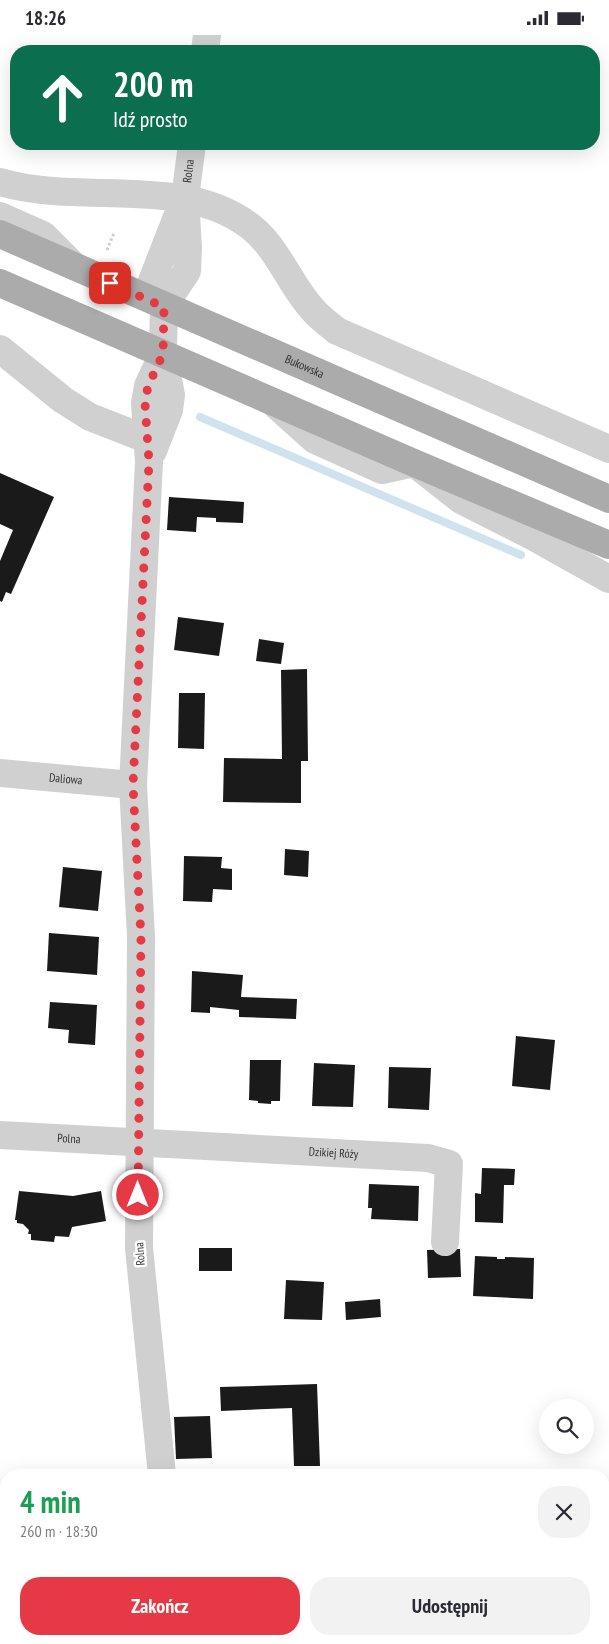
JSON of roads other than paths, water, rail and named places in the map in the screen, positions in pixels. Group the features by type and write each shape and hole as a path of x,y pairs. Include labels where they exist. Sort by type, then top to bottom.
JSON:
{"main road":[{"name":"Bukowska","path":"0,234 164,307 609,499"},
{"path":"0,283 414,463 609,545"}],"street":[{"name":"Rolna","path":"161,1469 139,1248 138,1142 141,937 133,785 149,462 153,433 169,410 171,395 163,354 164,307 150,286 185,198 191,150"},
{"path":"0,182 55,191 185,198 228,211 252,227 274,252 314,311 337,331 609,449"},
{"path":"0,217 42,235 75,267"},
{"path":"0,349 63,401 90,417 136,435 153,433"},
{"path":"414,463 461,500 534,537 609,579"},
{"name":"Daliowa","path":"0,773 133,785"},
{"name":"Polna","path":"0,1135 138,1142"},
{"name":"Dzikiej Róży","path":"138,1142 428,1157 449,1164 445,1241"}],"waterway":[{"path":"200,417 521,555"}]}
